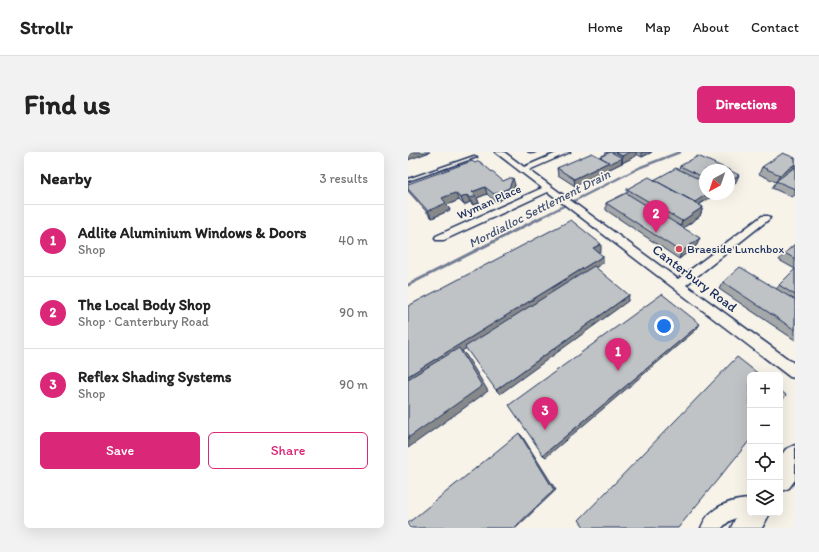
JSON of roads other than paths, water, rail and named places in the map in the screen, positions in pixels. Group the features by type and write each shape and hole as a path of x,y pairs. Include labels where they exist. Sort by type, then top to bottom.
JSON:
{"main road":[{"path":"783,475 795,458"},
{"path":"746,528 754,516"}],"street":[{"name":"Canterbury Road","path":"499,152 795,372"},
{"path":"523,170 566,152"},
{"name":"Wyman Place","path":"440,238 548,189"},
{"path":"678,285 765,218"},
{"path":"710,528 727,510 747,508"}],"lane":[{"path":"408,180 475,157"}],"waterway":[{"name":"Mordialloc Settlement Drain","path":"540,218 641,167 680,152"},
{"name":"Mordialloc Settlement Drain","path":"408,285 542,217"}],"place":[{"name":"The Local Body Shop","path":"656,233"},
{"name":"Braeside Lunchbox","path":"679,249"},
{"name":"Adlite Aluminium Windows & Doors","path":"618,371"},
{"name":"Reflex Shading Systems","path":"545,430"}]}
